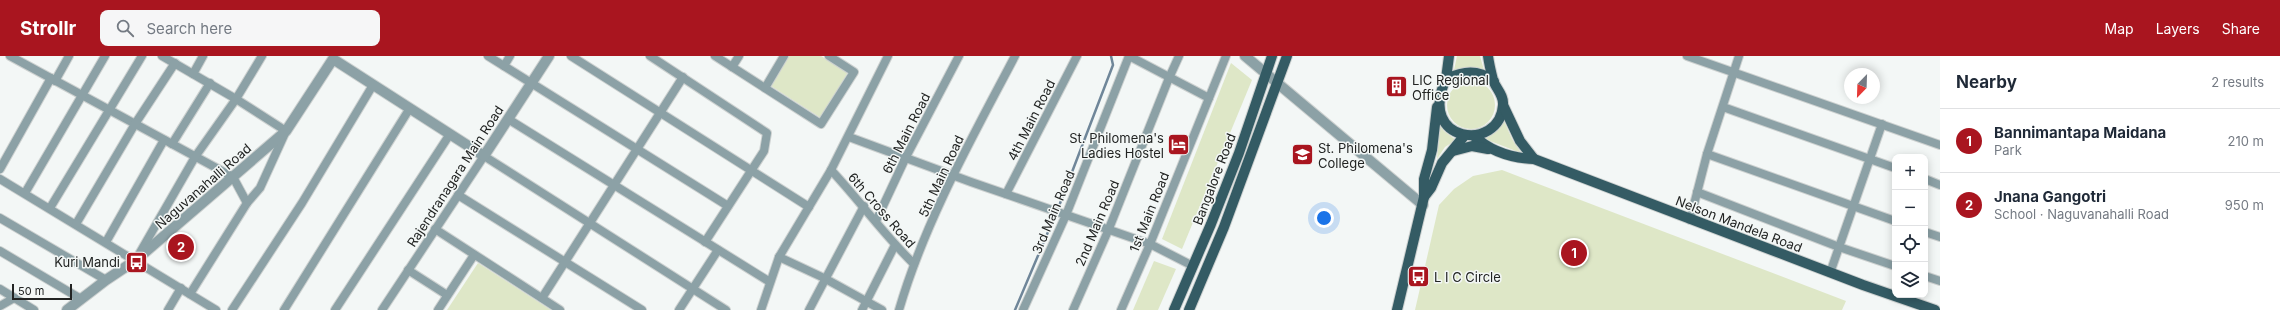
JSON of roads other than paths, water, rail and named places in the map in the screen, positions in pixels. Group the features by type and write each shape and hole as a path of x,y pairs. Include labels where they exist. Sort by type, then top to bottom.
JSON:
{"main road":[{"name":"Bangalore Road","path":"1174,310 1239,153 1272,56"},
{"name":"Bangalore Road","path":"1189,310 1224,227 1287,56"},
{"path":"1398,310 1424,201 1424,183 1432,150 1439,97 1446,80 1449,56"},
{"path":"1424,201 1442,163 1448,154 1470,136 1485,132 1494,126 1501,116 1503,105 1502,94 1494,81 1488,56"},
{"path":"1446,80 1469,71 1485,75 1494,81"},
{"path":"1439,97 1438,107 1442,118 1449,128 1470,136"},
{"path":"1503,105 1520,141 1534,159"},
{"name":"Nelson Mandela Road","path":"1470,136 1490,149 1509,156 1534,159 1830,273 1935,310"},
{"path":"1448,154 1463,147 1490,149"}],"street":[{"path":"10,56 233,177 247,203"},
{"path":"0,169 53,79 69,56"},
{"path":"25,193 105,56"},
{"path":"50,208 142,56"},
{"path":"162,56 210,83 286,131 260,188 247,203 190,294"},
{"path":"193,74 203,56"},
{"path":"136,260 195,157 236,99 262,56"},
{"path":"488,56 728,206"},
{"path":"504,66 510,56"},
{"name":"Rajendranagara Main Road","path":"382,310 549,56"},
{"path":"571,56 809,207"},
{"path":"650,56 768,133 764,151 705,242"},
{"path":"715,56 821,124 854,72 829,56"},
{"path":"732,66 739,56"},
{"path":"765,88 784,56"},
{"path":"761,310 779,257 849,137 888,56"},
{"name":"6th Main Road","path":"876,221 906,158 959,56"},
{"name":"5th Main Road","path":"899,310 914,264 953,175 1015,56"},
{"name":"4th Main Road","path":"1006,194 1077,56"},
{"path":"1129,56 1209,98"},
{"name":"3rd Main Road","path":"1023,310 1066,215 1129,56"},
{"name":"2nd Main Road","path":"1073,310 1108,231 1179,56"},
{"name":"1st Main Road","path":"1121,310 1150,244 1226,56"},
{"path":"1245,56 1424,201"},
{"path":"1687,56 1940,145"},
{"path":"1690,220 1707,154 1739,56"},
{"path":"332,57 373,85 726,310"},
{"name":"Naguvanahalli Road","path":"67,310 106,280 136,260 286,131 332,57"},
{"path":"76,224 135,124 175,63"},
{"path":"542,298 683,77"},
{"path":"172,144 210,83"},
{"path":"232,310 302,203 373,85"},
{"path":"1723,107 1892,167"},
{"path":"284,310 410,108"},
{"path":"508,119 770,282"},
{"path":"1830,273 1882,124"},
{"path":"335,310 450,134"},
{"path":"849,137 1108,231 1150,244 1193,266"},
{"path":"106,242 164,140"},
{"path":"1707,154 1892,220"},
{"name":"6th Cross Road","path":"831,170 864,206 895,245 914,264"},
{"path":"0,179 136,260 216,310"},
{"path":"1928,180 1940,185"},
{"path":"1698,192 1839,247 1892,265"},
{"path":"458,195 642,310"},
{"path":"809,310 824,278 864,206"},
{"path":"0,218 106,280"},
{"path":"435,229 560,310"},
{"path":"1928,233 1940,237"},
{"path":"862,310 895,245"},
{"path":"679,310 718,250"},
{"path":"0,251 81,299"},
{"path":"438,310 474,255"},
{"path":"779,257 824,278 882,310"},
{"path":"408,270 448,295"},
{"path":"1928,277 1940,281"},
{"path":"168,310 181,288"},
{"path":"0,289 34,310"},
{"path":"0,306 14,298"}],"waterway":[{"path":"1015,310 1059,206 1113,65 1111,56"}],"place":[{"name":"LIC Regional Office","path":"1397,87"},
{"name":"St. Philomena's Ladies Hostel","path":"1179,145"},
{"name":"St. Philomena's College","path":"1303,155"},
{"name":"Jnana Gangotri","path":"181,247"},
{"name":"Bannimantapa Maidana","path":"1574,253"},
{"name":"Kuri Mandi","path":"136,262"},
{"name":"L I C Circle","path":"1418,277"}]}
